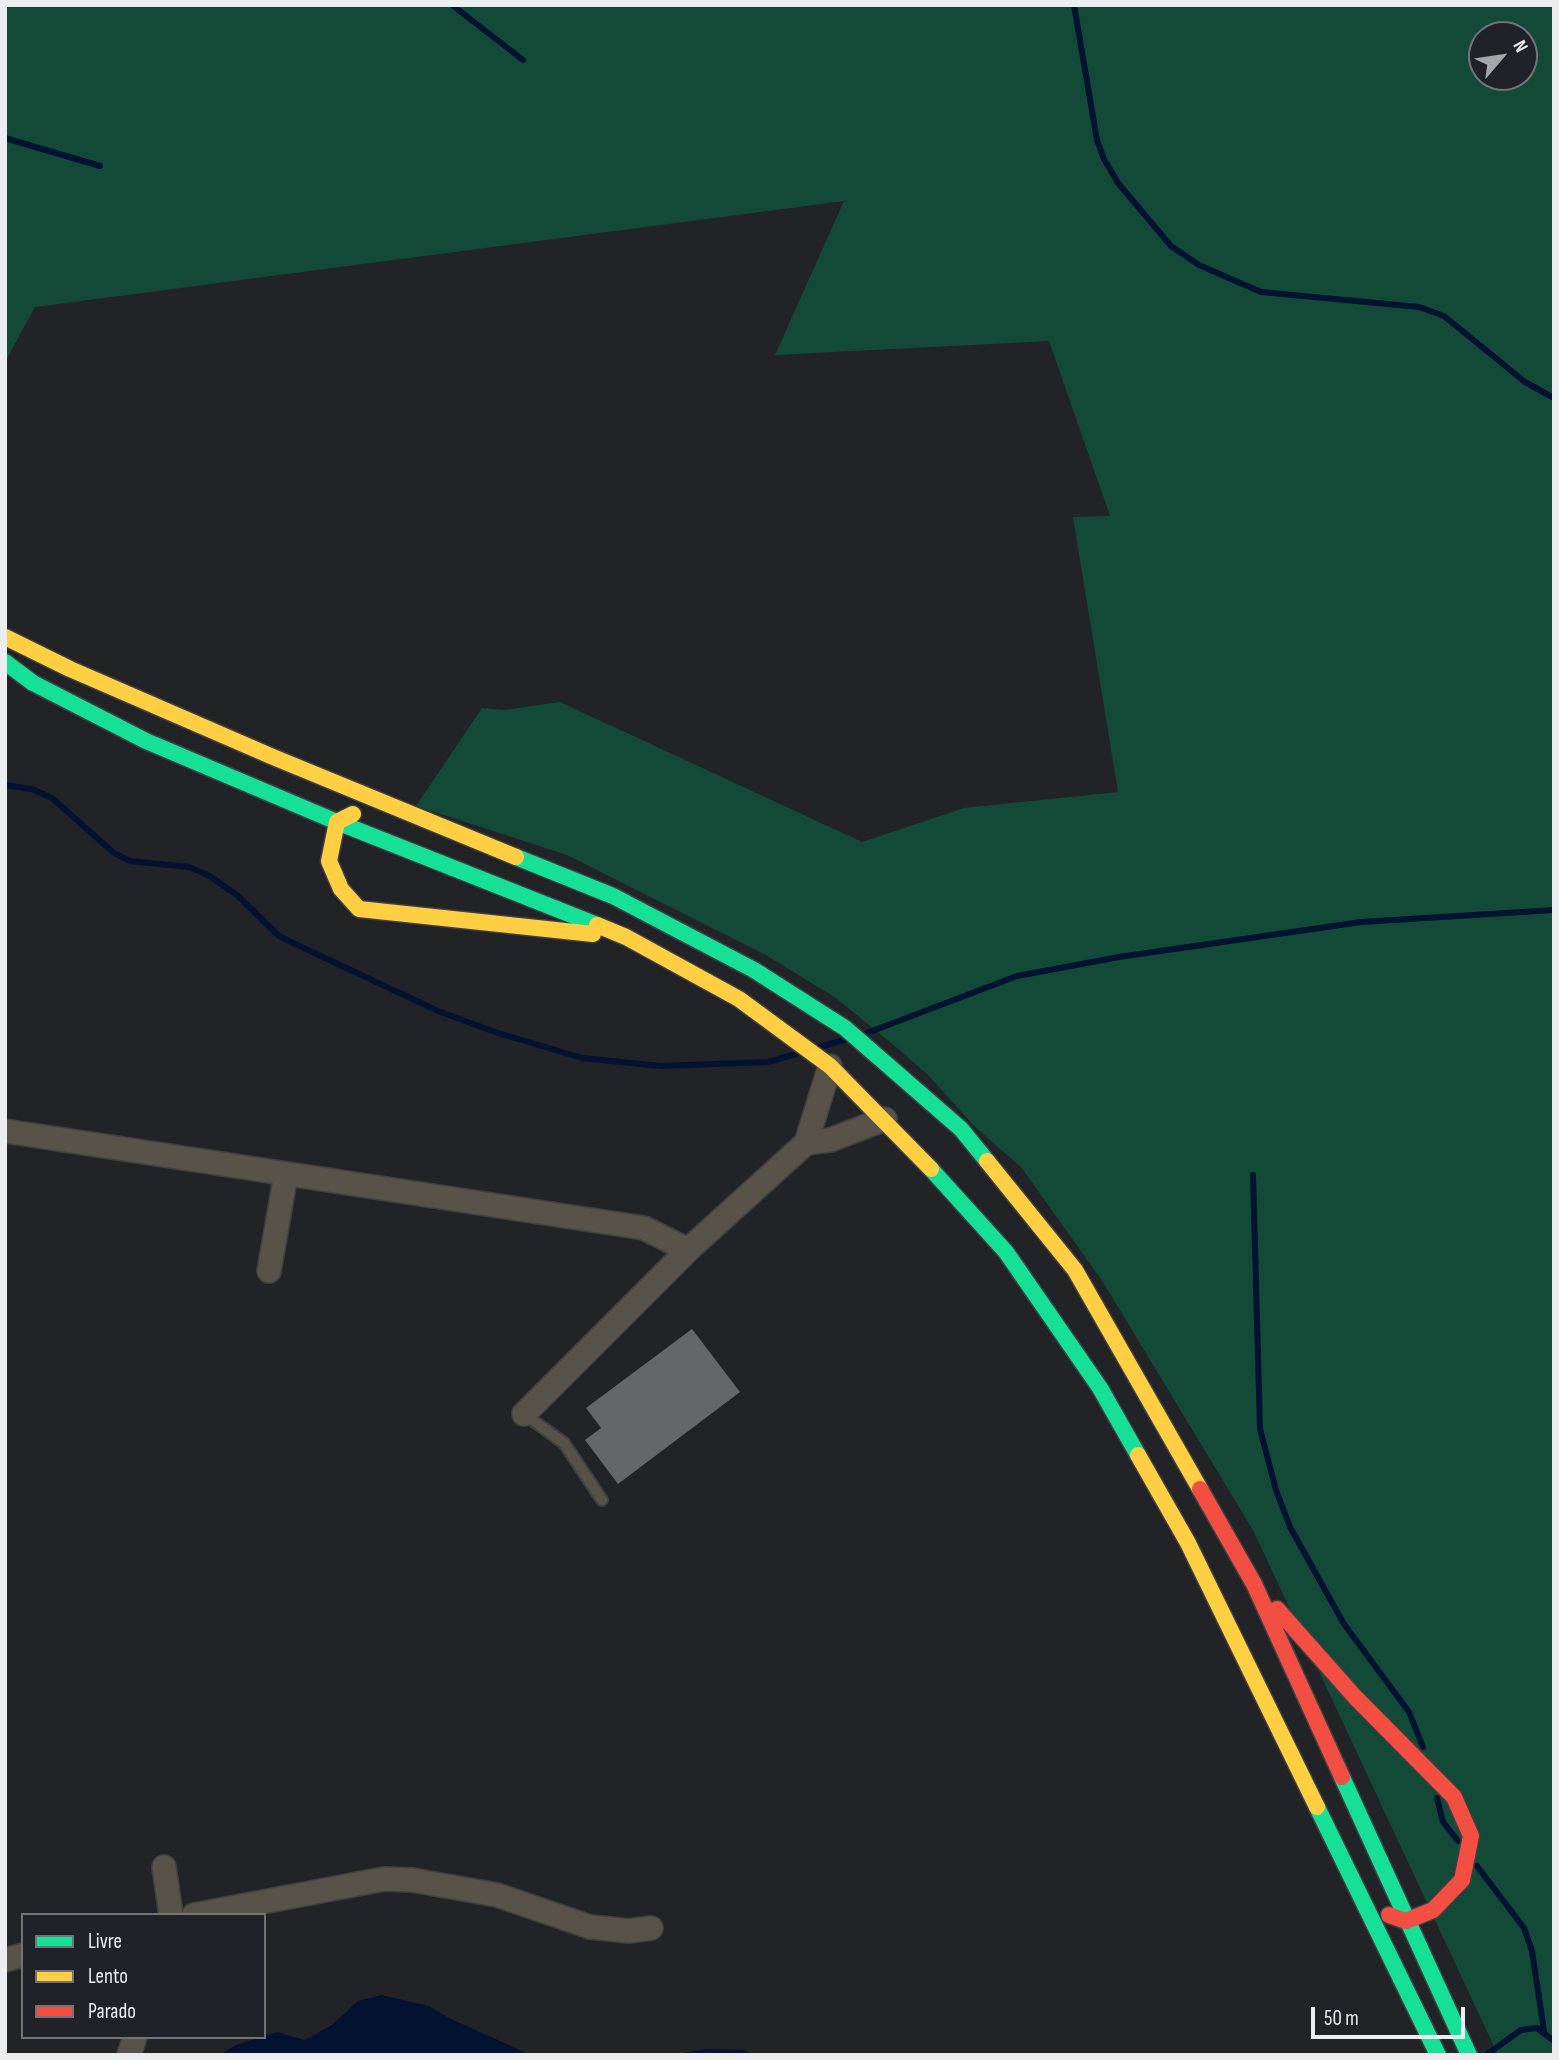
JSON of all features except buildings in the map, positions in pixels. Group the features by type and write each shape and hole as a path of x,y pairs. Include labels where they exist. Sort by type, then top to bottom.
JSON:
{"main road":[{"path":"5,636 70,669 273,757 613,896 754,970 845,1028 961,1129 1075,1270 1254,1584 1469,2055"},
{"path":"5,662 33,682 146,741 337,822 475,874 626,937 739,999 830,1066 885,1119 1006,1252 1100,1388 1188,1543 1437,2055"},
{"path":"487,845 351,814 337,822 329,861 341,889 359,909 626,937"},
{"path":"1254,1584 1354,1697 1454,1797 1471,1836 1461,1880 1433,1910 1406,1921 1391,1916 1378,1905 1287,1746"}],"street":[{"path":"524,1414 688,1250 806,1143 830,1066"},
{"path":"806,1143 830,1140 885,1119"},
{"path":"5,1131 644,1228 688,1250"},
{"path":"270,1271 286,1174"},
{"path":"164,1867 171,1913"},
{"path":"212,1913 239,1910 384,1879 412,1880 497,1895 590,1927 629,1931 651,1928"}],"lane":[{"path":"524,1414 564,1444 602,1500"}],"green space":[{"path":"5,5 1554,5 1554,2055 1498,2055 1254,1532 1103,1282 1021,1167 976,1128 928,1075 896,1047 836,998 764,954 567,855 416,806 482,708 504,710 560,702 862,842 964,808 1118,792 1073,517 1110,516 1049,341 775,355 844,201 35,307 5,362"}],"water":[{"path":"382,1995 429,2006 451,2019 531,2055 220,2055 236,2045 255,2039 266,2039 266,2035 277,2032 305,2040 332,2025 358,2001"},
{"path":"706,2049 744,2050 754,2055 671,2055"}],"waterway":[{"path":"452,5 523,60"},
{"path":"1074,5 1097,140 1104,159 1118,183 1171,246 1199,265 1261,292 1419,307 1444,316 1525,382 1554,398"},
{"path":"5,138 100,166"},
{"path":"5,785 32,789 52,798 114,853 130,861 189,867 208,875 237,895 279,936 438,1011 495,1032 582,1058 661,1066 768,1062 796,1054"},
{"path":"867,1033 1017,976 1119,957 1361,922 1554,910"},
{"path":"820,1047 844,1040"},
{"path":"1253,1175 1260,1429 1276,1490 1290,1527 1344,1624 1409,1712 1423,1747"},
{"path":"1437,1798 1443,1822 1458,1841"},
{"path":"1477,1866 1524,1928 1532,1951 1544,2031"},
{"path":"1486,2055 1521,2030 1537,2028 1554,2041"}],"traffic: fast":[{"path":"5,662 33,683 146,741 337,822 597,925"},
{"path":"516,857 613,896 754,970 845,1028 961,1129 987,1161"},
{"path":"931,1169 1006,1252 1100,1388 1138,1455"},
{"path":"1342,1777 1469,2055"},
{"path":"1317,1807 1438,2055"}],"traffic: slow":[{"path":"5,637 70,669 273,757 516,857"},
{"path":"353,814 337,822 329,861 341,889 359,909 593,934"},
{"path":"597,925 626,937 739,999 830,1066 931,1169"},
{"path":"987,1161 1075,1270 1200,1489"},
{"path":"1138,1455 1188,1543 1317,1807"}],"traffic: jam":[{"path":"1200,1489 1254,1584 1342,1777"},
{"path":"1277,1609 1355,1697 1454,1797 1471,1836 1462,1880 1433,1910 1406,1921 1389,1915"}]}
